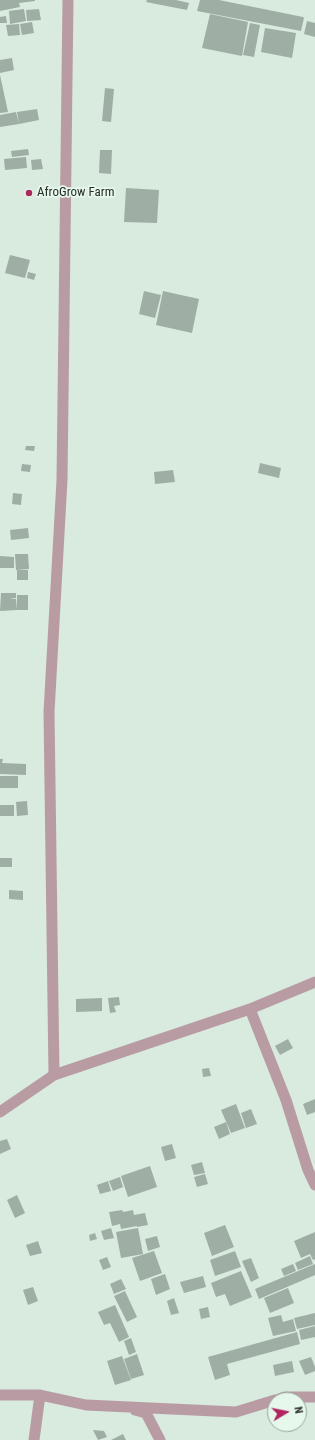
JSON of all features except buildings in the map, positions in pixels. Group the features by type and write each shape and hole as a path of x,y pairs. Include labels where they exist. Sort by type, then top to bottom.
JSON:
{"street":[{"path":"54,1075 49,712 62,480 68,0"},
{"path":"0,1112 54,1075 250,1009 315,982"},
{"path":"250,1009 286,1100 308,1170 315,1184"},
{"path":"0,1395 40,1395 86,1405 236,1412 267,1403"},
{"path":"34,1440 40,1395"},
{"path":"124,1407 146,1413 160,1440"}],"place":[{"name":"AfroGrow Farm","path":"29,193"}]}
